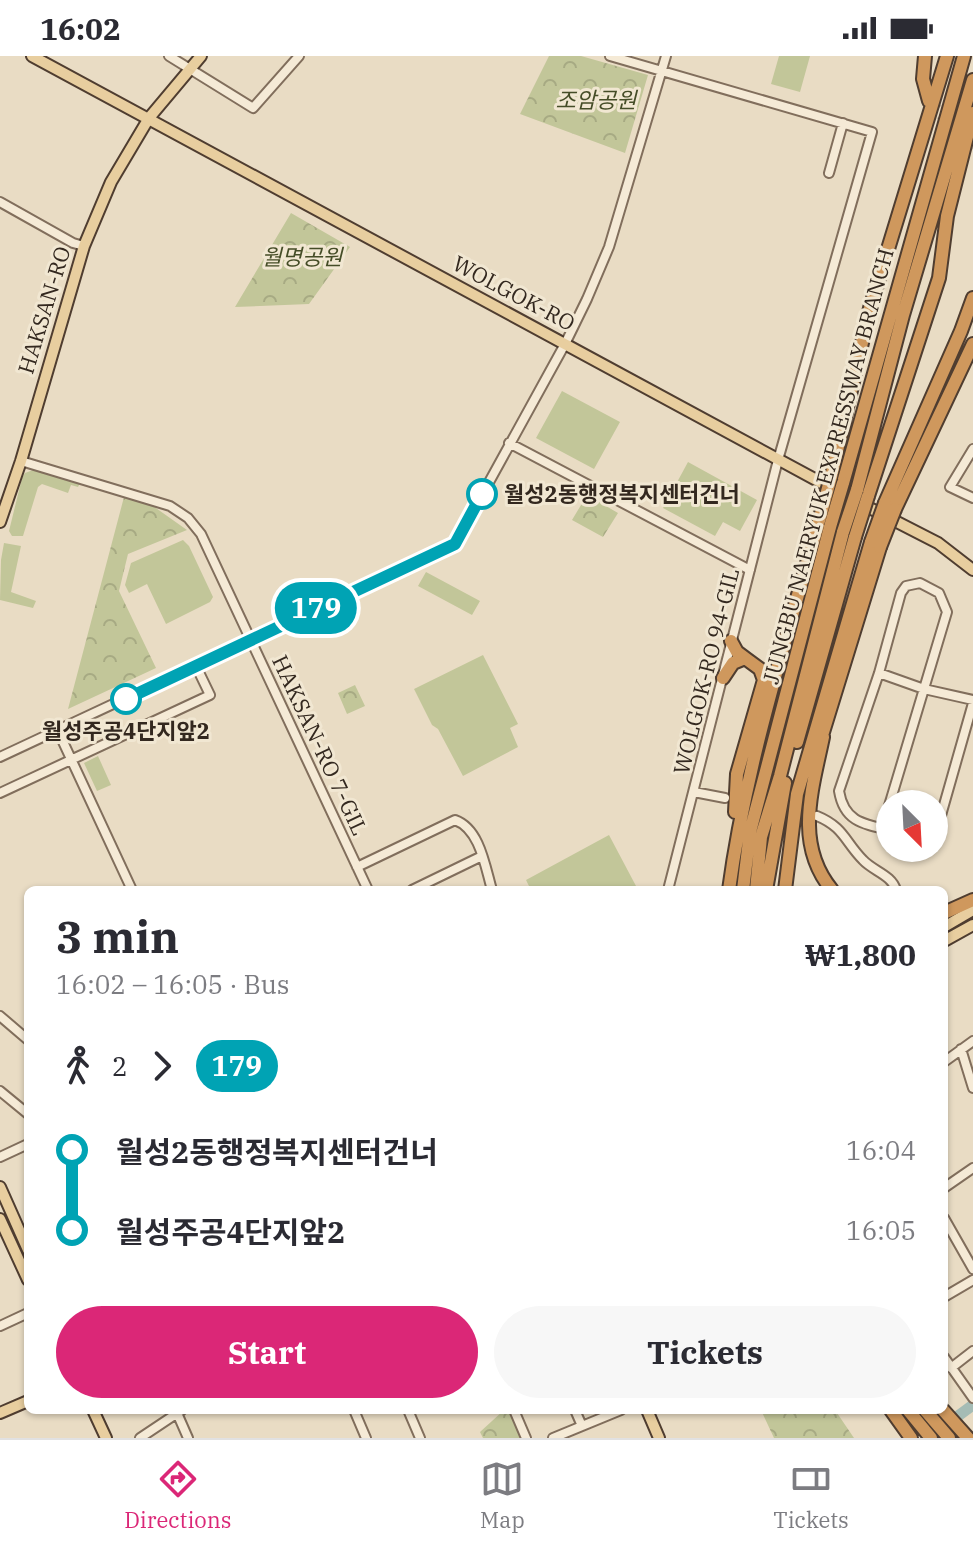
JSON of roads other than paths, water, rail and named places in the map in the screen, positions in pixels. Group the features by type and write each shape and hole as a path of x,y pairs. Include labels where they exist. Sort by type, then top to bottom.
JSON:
{"highway":[{"path":"925,56 923,79 929,101"},
{"path":"730,886 738,825 752,767 837,480 870,308 947,56"},
{"name":"JUNGBU NAERYUK EXPRESSWAY BRANCH","path":"837,480 964,56"},
{"name":"JUNGBU NAERYUK EXPRESSWAY BRANCH","path":"756,886 761,837 863,493 903,315 973,80"},
{"path":"863,493 939,278 947,216 973,113"},
{"path":"786,886 797,794 821,713 875,545 973,298"},
{"path":"890,506 973,344"},
{"name":"JUNGBU NAERYUK EXPRESSWAY BRANCH","path":"743,886 750,832 824,524"},
{"path":"767,886 784,789 849,535"},
{"path":"792,886 803,795 825,729 875,545"},
{"path":"729,886 737,774 764,680 760,669 737,652 731,641"},
{"path":"723,678 733,663 745,658"},
{"path":"778,886 790,791 821,713"},
{"path":"825,729 808,825 810,850 829,886"},
{"path":"948,911 973,900"},
{"path":"894,1414 910,1437"},
{"path":"911,1414 931,1438"},
{"path":"938,1414 959,1436"}],"main road":[{"name":"WOLGOK-RO","path":"32,56 778,460 938,543 971,566"},
{"name":"HAKSAN-RO","path":"0,521 21,461 84,246 111,182 149,118 201,56"},
{"path":"948,925 973,910"},
{"path":"948,939 972,929"},
{"path":"0,1187 24,1241"},
{"path":"0,1219 24,1271"},
{"path":"0,1413 24,1403"},
{"path":"95,1414 106,1438"},
{"path":"649,1414 659,1438"}],"street":[{"path":"169,56 253,108 299,56"},
{"path":"610,56 843,123 829,173"},
{"path":"0,757 455,544 565,344 609,247 666,56"},
{"name":"WOLGOK-RO 94-GIL","path":"669,886 778,460 872,132 843,123"},
{"path":"0,202 73,243 84,246"},
{"path":"509,443 750,570"},
{"path":"973,449 950,487 973,498"},
{"name":"HAKSAN-RO 7-GIL","path":"21,461 170,506 188,518 206,543 366,886"},
{"path":"876,826 851,817 844,811 839,791 879,673 899,601 906,586 913,583 931,587 945,603 947,612 897,790"},
{"path":"0,793 210,695 196,666"},
{"path":"879,673 924,689 973,701 948,790"},
{"path":"58,731 130,886"},
{"path":"694,792 725,798"},
{"path":"817,816 837,826 860,858 895,886"},
{"path":"357,867 455,820 465,823 473,834 491,886"},
{"path":"420,886 482,856"},
{"path":"0,1016 24,1037"},
{"path":"948,1059 973,1041"},
{"path":"961,1049 973,1088"},
{"path":"0,1091 24,1111"},
{"path":"0,1157 24,1146"},
{"path":"948,1185 973,1168"},
{"path":"948,1225 973,1269"},
{"path":"948,1295 973,1280"},
{"path":"0,1326 24,1315"},
{"path":"951,1368 973,1351"},
{"path":"948,1363 973,1398"},
{"path":"140,1438 176,1414"},
{"path":"180,1414 188,1438"},
{"path":"356,1414 366,1438"},
{"path":"410,1414 420,1438"},
{"path":"516,1414 526,1438"},
{"path":"577,1414 582,1426"},
{"path":"553,1438 611,1414"}],"waterway":[{"path":"935,1433 973,1405"}],"tunnel":[{"path":"929,101 973,149"},
{"path":"753,803 814,816"}],"place":[{"name":"월성2동행정복지센터건너","path":"482,494"},
{"name":"월성주공4단지앞2","path":"126,699"}],"park label":[{"name":"조암공원","path":"596,100"},
{"name":"월명공원","path":"302,257"}]}
